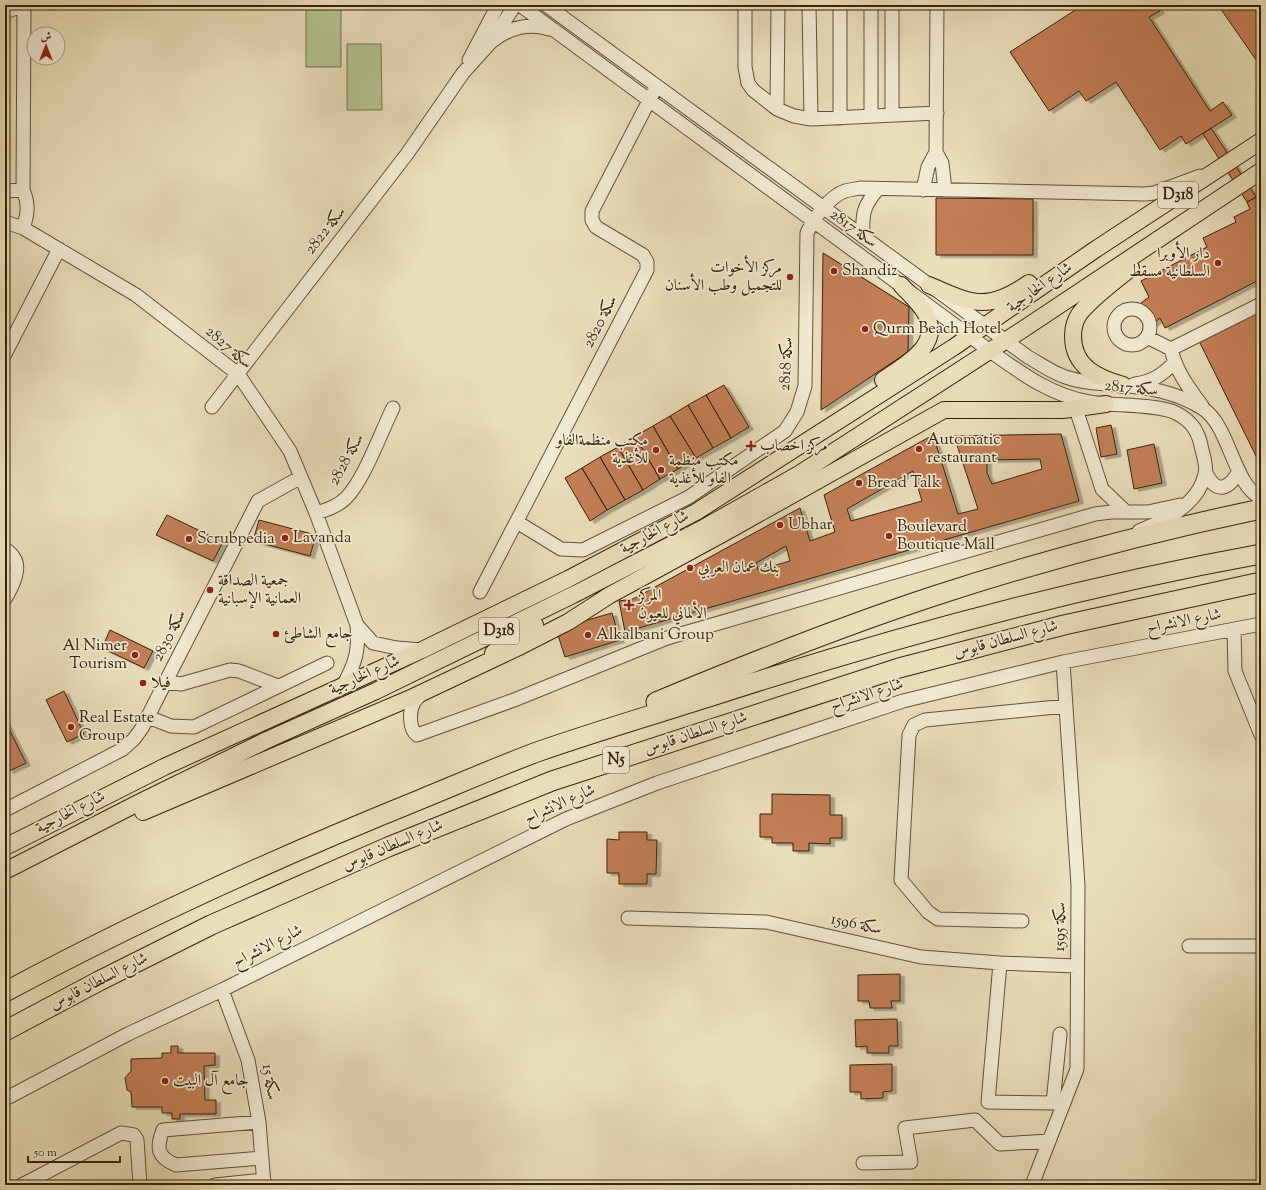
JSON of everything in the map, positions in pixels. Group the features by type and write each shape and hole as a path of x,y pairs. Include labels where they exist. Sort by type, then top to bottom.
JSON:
{"highway":[{"path":"536,753 754,661 933,596 1096,548 1191,524 1261,509"},
{"name":"شارع السلطان قابوس","path":"5,992 56,964 315,842 536,753 817,662 956,622 1210,564 1261,554"},
{"name":"شارع السلطان قابوس","path":"5,1031 99,981 211,926 388,847 552,781 900,668 1064,625 1261,582"}],"main road":[{"name":"شارع الخارجية","path":"5,847 164,767 422,650 568,579 696,512 762,472 803,443 970,336 1096,249 1261,140"},
{"name":"شارع الخارجية","path":"5,871 267,740 376,691 573,595 705,527 800,474 1006,341 1261,171"},
{"path":"1123,386 1102,379 1088,371 1079,361 1073,341 1073,329 1075,322 1090,302 1196,214"},
{"path":"929,285 964,300 996,302 1013,294 1033,280 1096,249"},
{"path":"803,443 831,415 914,358 924,347 929,337 929,324 925,313 901,285"},
{"path":"73,836 86,838 92,836 230,774 423,693 568,622 604,598 730,530 944,410 1063,410 1106,404"},
{"path":"478,666 509,639 562,608 573,595"}],"street":[{"path":"5,12 25,5 23,190 26,198 28,213 23,228"},
{"name":"سكة 2822","path":"212,407 407,154 463,73 498,5"},
{"name":"سكة 2822","path":"463,73 491,42 515,5"},
{"name":"سكة 2817","path":"520,5 990,351 1041,386 1066,397 1106,404 1157,408 1174,412 1187,420 1198,431 1206,473"},
{"name":"سكة 2817","path":"546,5 559,10 658,86 1028,357 1063,376 1096,383 1180,396 1204,409 1219,428 1246,487 1261,498"},
{"path":"745,5 746,75 753,90 777,109 794,116 811,119 937,113"},
{"path":"777,109 778,5"},
{"path":"809,5 811,119"},
{"path":"840,5 840,118"},
{"path":"871,5 871,116"},
{"path":"892,5 892,115"},
{"path":"923,190 928,167 936,152 937,5"},
{"path":"491,42 505,33 520,27 536,26 552,30"},
{"name":"سكة 2820","path":"480,592 647,270 647,262 643,255 596,227 592,220 592,211 648,100 658,86"},
{"path":"936,152 942,162 945,190"},
{"name":"سكة 2818","path":"517,522 561,549 583,550 689,497 785,431 799,408 805,386 807,233 812,220 823,208 843,191 860,188 1144,194 1154,193 1216,170"},
{"path":"863,237 862,221 864,210 868,200 878,189"},
{"path":"5,191 23,190"},
{"name":"سكة 2827","path":"5,222 23,228 59,248 136,295 238,374 290,451 316,513 357,625 357,659 343,686"},
{"path":"5,354 59,248"},
{"path":"1171,349 1261,304"},
{"path":"1147,337 1171,349"},
{"path":"1171,349 1174,363 1182,379 1204,409"},
{"path":"1123,386 1148,382 1166,372 1174,363"},
{"name":"سكة 2828","path":"316,513 329,509 345,499 356,486 393,408"},
{"path":"1076,409 1091,462 1102,489 1126,512"},
{"path":"1206,473 1210,481 1218,486 1226,486 1232,482 1239,471"},
{"path":"1096,548 1148,527 1178,512 1190,503 1197,493 1206,473"},
{"name":"سكة 2830","path":"5,810 123,749 134,739 166,682 258,501 301,477"},
{"path":"1095,514 1102,489"},
{"path":"423,693 414,702 411,710 410,721 414,733 417,735 514,700 667,638 1095,514 1148,512 1190,503"},
{"path":"5,549 15,558 17,567 12,587 5,599"},
{"name":"شارع الانشراح","path":"5,1099 128,1034 222,990 566,819 650,786 903,701 1063,662 1261,624"},
{"name":"سكة 2827","path":"357,625 374,643 397,648 422,650"},
{"path":"1234,630 1235,671 1261,735"},
{"name":"سكة 1595","path":"1032,1185 1077,1069 1078,885 1063,662"},
{"path":"148,716 171,726 194,727 327,663"},
{"path":"166,682 181,684 230,670 238,671 278,686"},
{"path":"1022,921 938,919 928,912 901,880 909,735 914,725 925,720 1066,706"},
{"name":"سكة 1596","path":"628,918 766,922 921,957 1000,963 1077,966"},
{"path":"1189,946 1261,946"},
{"path":"1000,963 988,1102 1053,1103 1060,1034"},
{"name":"سكة 15","path":"222,990 248,1060 259,1122 264,1183"},
{"path":"863,1163 911,1162 906,1128 975,1120 1000,1144 1049,1141"},
{"path":"259,1122 163,1130 159,1142 160,1154 166,1161 176,1165 262,1158"},
{"path":"22,1185 121,1133 134,1135 137,1140 140,1185"},
{"path":"215,1185 264,1183"}],"green space":[{"path":"306,5 341,5 341,67 306,67"},
{"path":"347,44 381,44 382,110 347,110"}],"building":[{"path":"1079,5 1156,5 1160,11 1149,17 1210,111 1223,102 1232,115 1186,144 1181,136 1160,150 1116,82 1086,101 1079,91 1049,111 1010,52 1080,7"},
{"path":"1218,5 1253,5 1261,16 1261,67"},
{"path":"1211,128 1256,197 1247,202 1203,134"},
{"name":"دار الأوبرا السلطانية مسقط","path":"1261,195 1261,279 1165,328 1160,318 1153,324 1141,303 1149,297 1141,281 1207,247 1203,238 1236,222 1234,217 1250,209 1247,202"},
{"path":"936,198 1033,199 1033,255 936,255"},
{"name":"Qurm Beach Hotel","path":"823,253 909,307 908,352 821,410"},
{"path":"1261,311 1261,466 1199,341"},
{"path":"724,385 749,427 731,438 706,395"},
{"path":"706,395 731,438 713,448 688,405"},
{"path":"688,405 713,448 696,458 670,416"},
{"path":"670,416 696,458 678,469 653,426"},
{"path":"1111,425 1117,454 1101,457 1096,428"},
{"path":"653,426 678,469 660,479 635,436"},
{"name":"Boulevard Boutique Mall","path":"1061,434 1079,501 625,632 619,601 633,599 800,508 810,541 835,532 824,495 933,435 958,514 978,509 954,436","holes":["1040,459 1042,469 992,484 987,473 987,460","913,471 922,501 851,521 847,509","786,546 790,561 758,570 756,563"]},
{"path":"635,436 660,479 643,490 618,447"},
{"path":"1154,444 1162,483 1134,489 1127,450"},
{"path":"618,447 643,490 625,500 600,457"},
{"path":"600,457 625,500 607,510 582,468"},
{"path":"582,468 607,510 590,521 565,478"},
{"name":"Scrubpedia","path":"167,515 223,542 213,561 156,535"},
{"name":"Lavanda","path":"259,520 316,535 310,556 253,541"},
{"name":"Alkalbani Group","path":"612,613 620,640 565,657 556,629"},
{"path":"110,630 153,651 144,668 102,648"},
{"path":"64,691 84,734 67,742 46,700"},
{"path":"5,721 26,763 9,771 5,763"},
{"path":"772,794 830,795 830,815 842,815 842,838 830,838 830,844 809,843 809,851 793,851 793,843 772,843 772,837 760,837 760,814 772,814"},
{"path":"619,832 647,832 647,840 657,840 656,874 647,874 647,884 619,884 619,873 607,873 607,839 619,840"},
{"path":"900,974 900,1001 891,1001 892,1008 870,1008 869,1001 858,1001 858,975"},
{"path":"897,1019 898,1046 889,1046 889,1053 867,1053 867,1046 856,1047 855,1020"},
{"name":"جامع آل البيت","path":"171,1046 178,1046 178,1053 215,1053 215,1065 204,1066 205,1100 216,1100 216,1114 180,1114 180,1119 172,1119 172,1113 162,1113 162,1107 132,1107 131,1092 127,1090 125,1078 131,1071 131,1059 162,1058 162,1053 171,1053"},
{"path":"892,1064 892,1091 883,1092 883,1098 861,1099 861,1092 850,1092 850,1065"}],"place":[{"name":"دار الأوبرا السلطانية مسقط","path":"1218,263"},
{"name":"Shandiz","path":"834,271"},
{"name":"مركز الأخوات للتجميل وطب الأسنان","path":"790,277"},
{"name":"Qurm Beach Hotel","path":"865,329"},
{"name":"مركز اخصاب","path":"751,446"},
{"name":"Automatic restaurant","path":"919,449"},
{"name":"مكتب منظمةالفاو للأغذية","path":"656,450"},
{"name":"مكتب منظمة الفاو للأغذية","path":"661,470"},
{"name":"Bread Talk","path":"859,483"},
{"name":"Ubhar","path":"780,525"},
{"name":"Boulevard Boutique Mall","path":"889,536"},
{"name":"Lavanda","path":"285,538"},
{"name":"Scrubpedia","path":"189,539"},
{"name":"بنك عمان العربي","path":"690,568"},
{"name":"جمعية الصداقة العمانية الإسبانية","path":"210,590"},
{"name":"المركز الألماني للعيون","path":"629,605"},
{"name":"جامع الشاطئ","path":"276,634"},
{"name":"Alkalbani Group","path":"588,635"},
{"name":"Al Nimer Tourism","path":"135,655"},
{"name":"فيلا","path":"143,683"},
{"name":"Real Estate Group","path":"71,727"},
{"name":"جامع آل البيت","path":"165,1081"}]}
